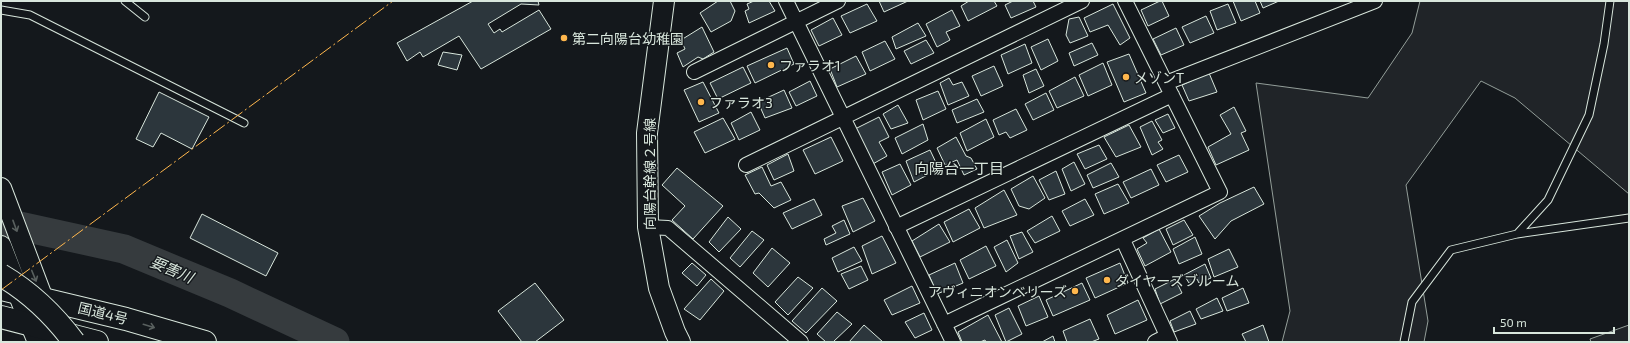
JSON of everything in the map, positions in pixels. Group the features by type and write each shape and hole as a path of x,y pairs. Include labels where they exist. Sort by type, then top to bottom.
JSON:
{"main road":[{"path":"1,275 19,285 47,310 63,327 53,337"},
{"name":"国道4号","path":"10,291 126,318 205,342"},
{"path":"10,291 53,337"},
{"path":"44,299 53,337"},
{"name":"国道4号","path":"1,317 53,337 97,342"}],"street":[{"name":"向陽台幹線２号線","path":"664,1 646,133 648,226 659,288 680,342"},
{"path":"786,1 952,342"},
{"path":"694,72 838,1"},
{"path":"746,165 1082,1"},
{"path":"944,324 1220,192 1125,1"},
{"path":"896,227 1169,89 1375,1"},
{"path":"3,193 25,254 44,299"},
{"path":"648,226 668,228 801,342"},
{"path":"1122,240 1164,340"},
{"path":"1,247 10,291"}],"lane":[{"path":"125,1 145,17"},
{"path":"1516,234 1548,200 1589,114 1604,44 1610,1"},
{"path":"1,10 30,15 244,123"},
{"path":"1404,342 1412,302 1451,250 1516,234 1629,218"}],"shaded area":[{"path":"1420,1 1629,1 1629,194 1515,98 1481,81 1406,185 1428,321 1424,342 1282,342 1290,311 1256,83 1368,98 1412,33"},
{"path":"1629,325 1629,342 1591,342 1590,339"}],"building":[{"path":"473,1 538,1 539,5 521,4 488,24 494,33 500,29 502,32 539,10 551,29 481,69 459,36 423,57 420,52 407,61 397,43"},
{"path":"718,1 730,1 735,11 731,21 711,32 700,13"},
{"path":"754,1 769,1 775,11 749,23 745,11 749,9 747,4"},
{"path":"879,1 908,1 884,12"},
{"path":"969,1 994,1 997,6 968,21 961,6"},
{"path":"1013,1 1033,1 1036,7 1011,18 1005,5"},
{"path":"1162,1 1169,16 1148,26 1141,10"},
{"path":"1233,1 1255,1 1260,13 1241,21"},
{"path":"1260,1 1279,1 1263,8"},
{"path":"867,4 877,21 850,33 841,16"},
{"path":"1113,4 1130,38 1120,45 1108,25 1090,32 1084,18"},
{"path":"1228,4 1236,23 1217,30 1210,11"},
{"path":"952,10 960,26 946,32 950,40 937,47 926,24"},
{"path":"1206,16 1214,33 1190,43 1182,27"},
{"path":"1079,17 1088,36 1070,43 1066,35 1069,19"},
{"path":"833,18 842,35 819,46 811,30"},
{"path":"918,23 926,36 896,49 892,37"},
{"path":"702,27 714,52 703,59 698,57 683,67 677,53 685,49 681,40"},
{"path":"1176,28 1184,45 1161,55 1153,39"},
{"path":"1048,39 1058,61 1041,70 1031,47"},
{"path":"926,40 934,53 911,64 904,51"},
{"path":"885,41 895,59 870,71 862,52"},
{"path":"1092,43 1098,55 1074,66 1069,53"},
{"path":"1025,44 1032,63 1008,74 1001,55"},
{"name":"ファラオ1","path":"787,48 794,64 755,83 747,66"},
{"path":"443,52 462,55 457,70 438,65"},
{"name":"メゾンT","path":"1129,54 1146,93 1124,102 1107,62"},
{"path":"856,56 866,74 837,87 830,69"},
{"path":"1103,63 1112,85 1088,96 1079,75"},
{"path":"994,66 1003,86 981,96 972,76"},
{"path":"743,67 751,83 718,99 710,83"},
{"path":"1036,69 1044,86 1029,93 1023,75"},
{"path":"1209,73 1217,92 1189,101 1182,85"},
{"path":"1075,77 1084,96 1057,108 1049,91"},
{"path":"949,78 953,85 962,82 969,96 948,105 940,83"},
{"path":"810,81 817,96 796,106 789,92"},
{"name":"ファラオ3","path":"703,82 719,113 699,122 684,90"},
{"path":"784,90 792,108 765,118 758,102"},
{"path":"938,91 946,109 923,120 916,100"},
{"path":"159,92 209,117 192,149 161,133 153,147 136,139"},
{"path":"1046,93 1054,110 1033,120 1025,104"},
{"path":"977,99 984,112 957,123 952,110"},
{"path":"898,105 908,123 891,129 883,114"},
{"path":"1234,107 1246,131 1241,133 1249,150 1216,165 1208,147 1231,134 1220,115"},
{"path":"1016,109 1027,130 1010,138 1006,132 999,135 993,120"},
{"path":"751,112 760,130 739,140 731,123"},
{"path":"1168,114 1175,128 1163,133 1155,120"},
{"path":"879,117 889,137 879,142 887,156 871,165 855,129"},
{"path":"723,118 735,139 705,153 694,132"},
{"path":"986,119 994,137 967,151 960,133"},
{"path":"1152,121 1162,140 1158,142 1163,149 1152,155 1140,127"},
{"path":"923,124 928,140 902,154 895,138"},
{"path":"1129,125 1141,147 1116,157 1104,137"},
{"path":"831,137 843,161 815,174 803,150"},
{"path":"956,137 966,156 971,158 977,169 964,175 957,160 945,165 937,148"},
{"path":"1099,145 1107,159 1085,169 1077,154"},
{"path":"930,150 939,169 914,182 906,161"},
{"path":"788,154 794,171 774,180 767,165"},
{"path":"1179,155 1188,172 1166,182 1157,165"},
{"path":"1074,162 1085,184 1071,191 1062,169"},
{"path":"1111,163 1119,177 1093,188 1087,175"},
{"path":"900,164 911,185 892,195 882,172"},
{"path":"762,167 771,186 781,182 791,200 774,208 759,193 755,194 745,175"},
{"path":"677,168 723,206 693,239 672,220 685,206 662,185"},
{"path":"1151,169 1159,185 1131,198 1123,182"},
{"path":"1056,171 1065,194 1049,200 1039,180"},
{"path":"1033,176 1045,198 1029,209 1019,206 1011,189"},
{"path":"1118,184 1129,203 1104,214 1095,194"},
{"path":"1254,187 1264,204 1231,221 1215,239 1199,216 1220,203"},
{"path":"1004,190 1017,215 984,228 975,208"},
{"path":"863,198 875,221 853,232 842,206"},
{"path":"814,199 822,215 792,229 783,213"},
{"path":"1085,199 1094,215 1070,226 1062,211"},
{"path":"969,209 980,228 953,242 944,222"},
{"path":"202,214 278,253 266,276 190,238"},
{"path":"1052,216 1060,231 1035,243 1027,231"},
{"path":"728,217 741,229 719,252 709,242"},
{"path":"844,220 850,234 826,245 824,239 836,233 832,226"},
{"path":"1184,220 1193,235 1173,245 1166,229"},
{"path":"939,224 950,242 920,257 912,241"},
{"path":"1159,229 1171,252 1145,266 1137,249 1147,243 1143,238"},
{"path":"752,231 764,240 740,267 730,258"},
{"path":"1022,232 1033,252 1019,259 1010,236"},
{"path":"882,236 896,263 872,274 862,246"},
{"path":"1195,237 1202,254 1179,264 1173,249"},
{"path":"1007,240 1018,263 1006,272 994,247"},
{"path":"986,246 996,266 969,279 960,260"},
{"path":"854,247 862,261 838,272 832,258"},
{"path":"772,248 790,263 768,287 753,273"},
{"path":"1229,249 1238,267 1214,277 1208,259"},
{"path":"692,263 706,275 697,286 682,273"},
{"path":"955,263 963,283 937,294 929,275"},
{"name":"ダイヤーズブルーム","path":"1120,263 1128,283 1095,298 1086,278"},
{"path":"1205,264 1211,278 1199,283 1197,279 1189,283 1184,275"},
{"path":"861,266 868,280 849,289 841,274"},
{"path":"798,277 813,288 788,315 775,302"},
{"path":"711,279 724,291 700,320 684,309"},
{"path":"1175,279 1182,293 1160,304 1155,289"},
{"path":"535,283 564,320 535,342 522,342 498,311"},
{"name":"アヴィニオンベリーズ","path":"1082,283 1090,300 1053,316 1046,300"},
{"path":"912,286 920,303 892,315 884,300"},
{"path":"822,288 837,301 806,333 792,321"},
{"path":"1243,288 1249,303 1227,311 1222,298"},
{"path":"1039,296 1048,317 1026,326 1018,306"},
{"path":"1217,298 1223,311 1201,319 1196,309"},
{"path":"1138,300 1147,320 1115,334 1107,315"},
{"path":"1009,308 1022,334 1006,342 995,315"},
{"path":"1190,311 1196,324 1174,332 1170,321"},
{"path":"837,312 852,324 833,342 826,342 817,334"},
{"path":"924,313 932,330 915,338 905,322"},
{"path":"988,315 1002,342 986,342 985,340 980,342 962,342 958,332"},
{"path":"1090,319 1099,339 1091,342 1067,342 1063,331"},
{"path":"864,325 883,342 849,342"},
{"path":"1263,325 1269,342 1246,342 1242,334"},
{"path":"1053,336 1055,342 1042,342"}],"waterway":[{"name":"要害川","path":"1,222 124,249 230,293 335,342"}],"power":[{"path":"1,290 393,1"}],"place":[{"name":"第二向陽台幼稚園","path":"564,38"},
{"name":"ファラオ1","path":"771,65"},
{"name":"メゾンT","path":"1126,77"},
{"name":"ファラオ3","path":"701,102"},
{"name":"ダイヤーズブルーム","path":"1107,280"},
{"name":"アヴィニオンベリーズ","path":"1075,291"}],"district":[{"name":"向陽台一丁目","path":"959,168"}]}
